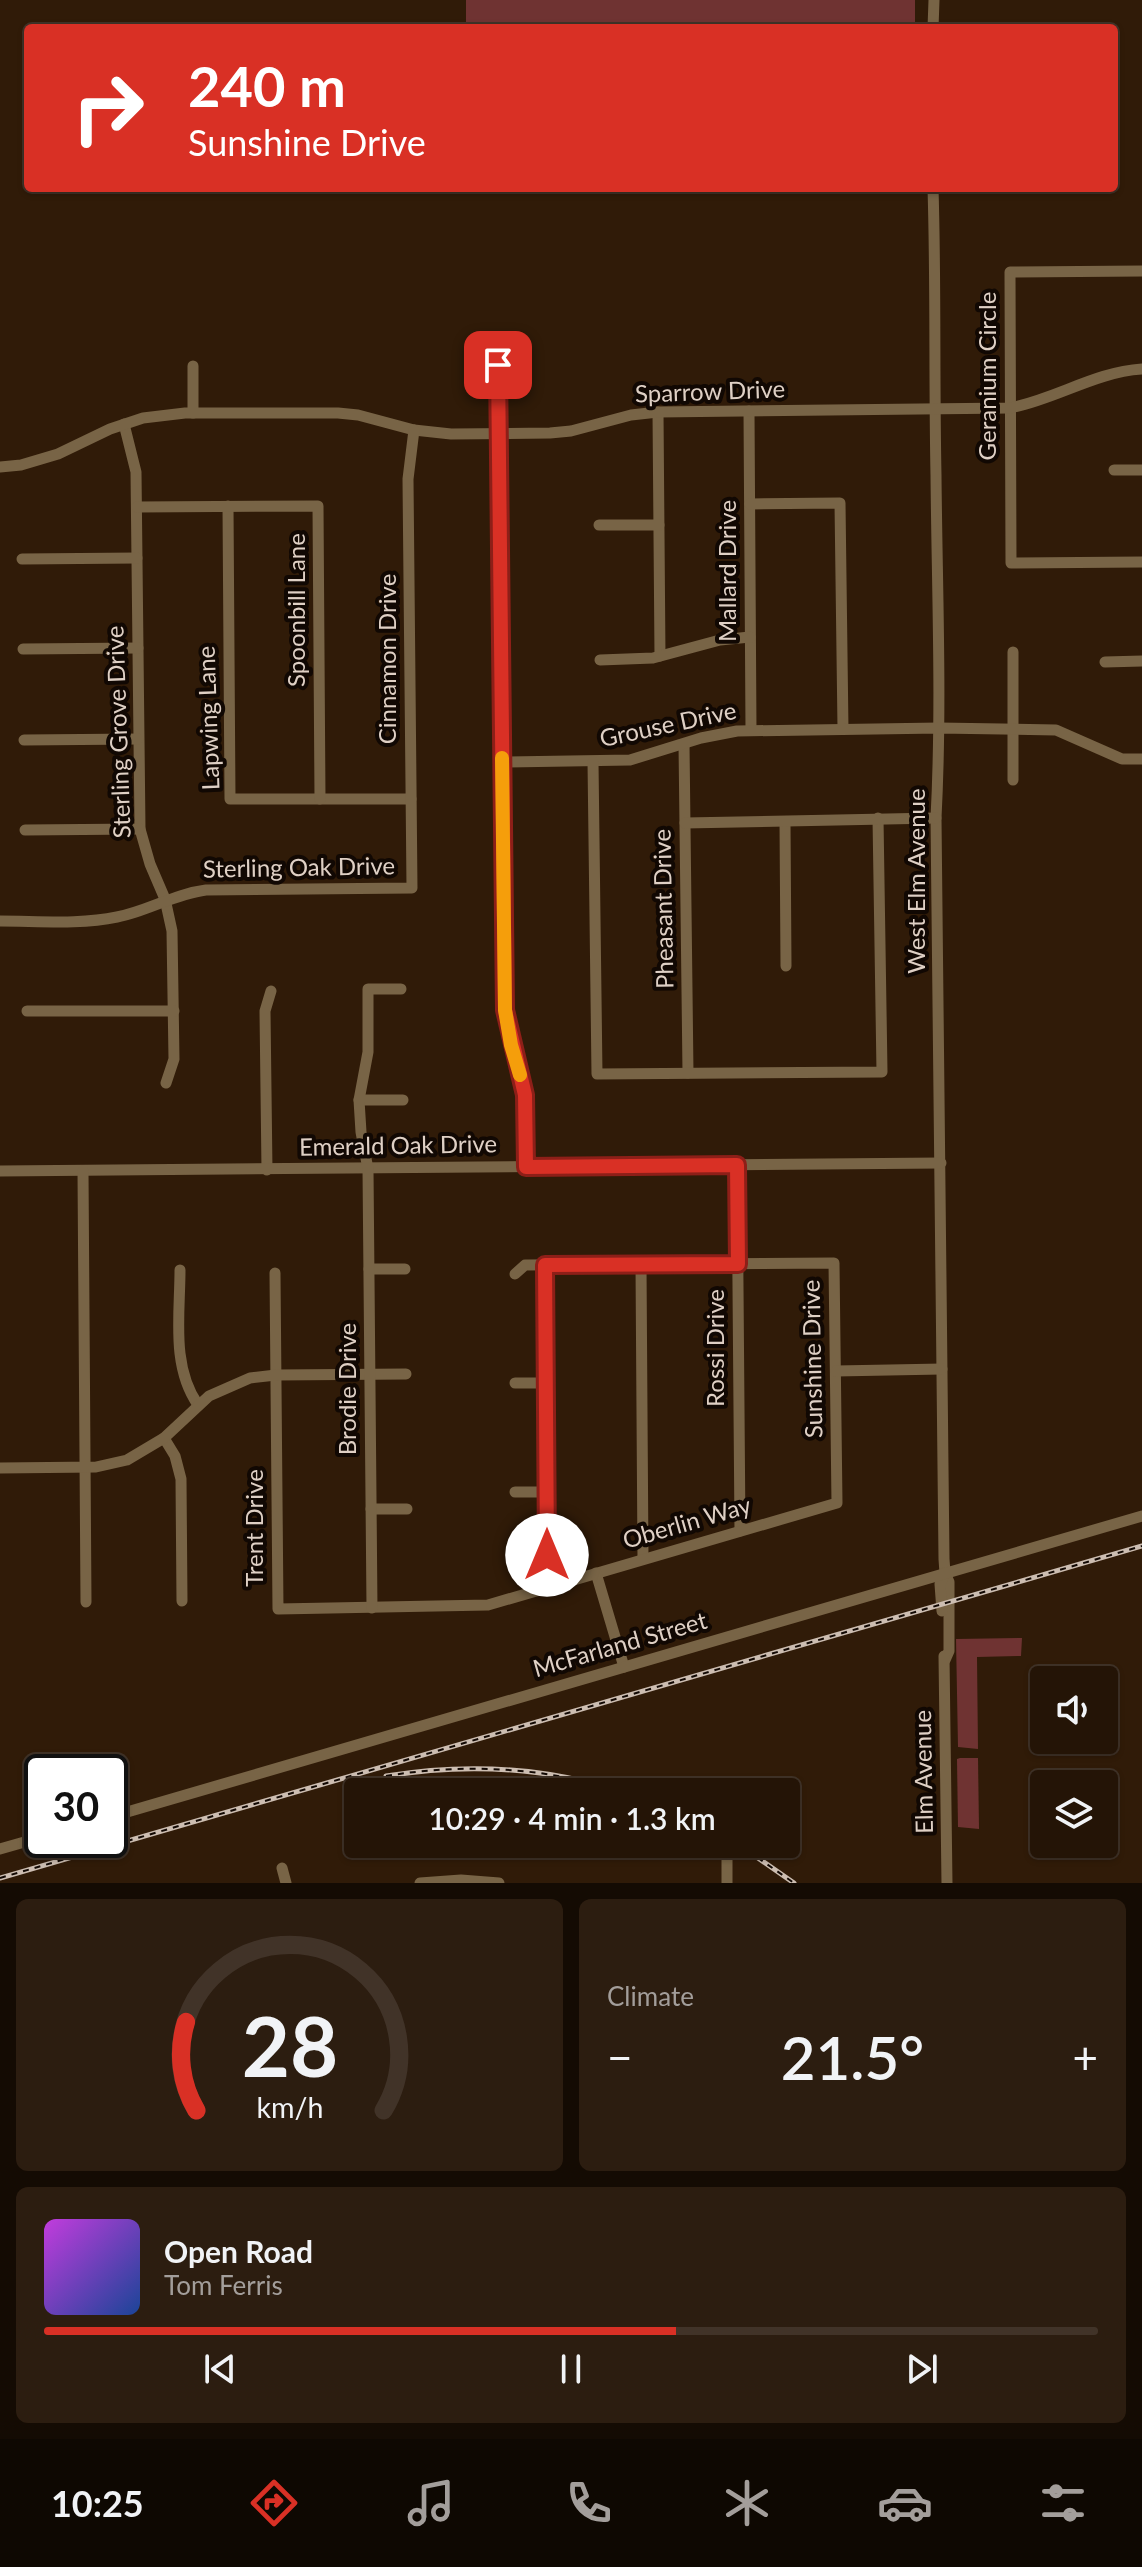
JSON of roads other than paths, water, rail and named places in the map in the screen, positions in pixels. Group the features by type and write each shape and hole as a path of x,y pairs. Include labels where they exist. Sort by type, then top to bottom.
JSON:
{"street":[{"path":"933,24 934,0"},
{"name":"West Elm Avenue","path":"933,192 939,728 936,818 945,1573 940,1584 945,1603"},
{"name":"Geranium Circle","path":"1142,271 1010,272 1011,563 1142,562"},
{"path":"498,365 505,1010 525,1095 526,1167"},
{"path":"193,366 193,413"},
{"name":"Sparrow Drive","path":"0,467 21,465 58,454 124,424 165,414 338,413 358,415 414,430 451,434 571,431 617,418 658,412 1010,408 1046,398 1094,378 1142,369"},
{"name":"Mallard Drive","path":"749,411 751,730"},
{"path":"658,412 660,656"},
{"name":"Sterling Grove Drive","path":"124,424 134,458 137,507 140,829 165,899 172,931 174,1059 166,1083"},
{"name":"Cinnamon Drive","path":"412,888 408,479 414,430"},
{"path":"1114,470 1142,470"},
{"path":"750,504 840,503 843,729"},
{"name":"Lapwing Lane","path":"228,506 230,799 411,799"},
{"name":"Spoonbill Lane","path":"137,507 318,506 320,799"},
{"path":"599,525 659,525"},
{"path":"22,559 137,558"},
{"path":"600,660 660,656 710,642 750,637"},
{"path":"23,649 138,648"},
{"path":"1013,652 1013,780"},
{"path":"1105,662 1142,661"},
{"name":"Grouse Drive","path":"502,762 630,760 720,733 751,730 939,728 1056,730 1122,759 1142,759"},
{"path":"24,740 138,739"},
{"name":"Pheasant Drive","path":"684,744 688,1073"},
{"path":"593,762 597,1074 882,1072 878,818"},
{"path":"685,823 936,818"},
{"path":"785,822 786,966"},
{"path":"25,830 140,829"},
{"name":"Sterling Oak Drive","path":"0,921 105,919 132,913 165,899 206,890 412,888"},
{"name":"Brodie Drive","path":"372,1608 368,1169 359,1100 368,1052 368,989 401,989"},
{"path":"267,1170 265,1011 271,991"},
{"path":"27,1011 174,1011"},
{"path":"359,1100 403,1100"},
{"name":"Emerald Oak Drive","path":"0,1171 941,1163"},
{"name":"Rossi Drive","path":"737,1165 740,1531"},
{"path":"83,1171 86,1602"},
{"name":"Sunshine Drive","path":"515,1274 525,1265 834,1263 837,1503"},
{"path":"545,1265 547,1587"},
{"path":"641,1265 643,1559"},
{"path":"369,1269 405,1269"},
{"path":"180,1270 181,1373 198,1405"},
{"path":"275,1273 276,1375"},
{"path":"836,1371 942,1369"},
{"path":"0,1468 85,1467 127,1460 164,1438 221,1388 236,1382 276,1375 406,1374"},
{"name":"Trent Drive","path":"276,1375 278,1609 475,1607 503,1600"},
{"path":"515,1383 546,1383"},
{"path":"164,1438 175,1456 181,1479 182,1601"},
{"path":"515,1492 547,1492"},
{"name":"Oberlin Way","path":"503,1600 837,1503"},
{"path":"371,1509 407,1509"},
{"name":"McFarland Street","path":"128,1812 1142,1516"},
{"path":"596,1573 624,1667"},
{"name":"Elm Avenue","path":"945,1603 947,1883"},
{"path":"0,1849 24,1842"},
{"path":"727,1859 727,1883"},
{"path":"282,1868 286,1883"},
{"path":"420,1883 461,1880 499,1883"}],"railway":[{"path":"0,1878 1142,1546"},
{"path":"386,1776 475,1769 569,1778"},
{"path":"758,1858 794,1883"}]}
